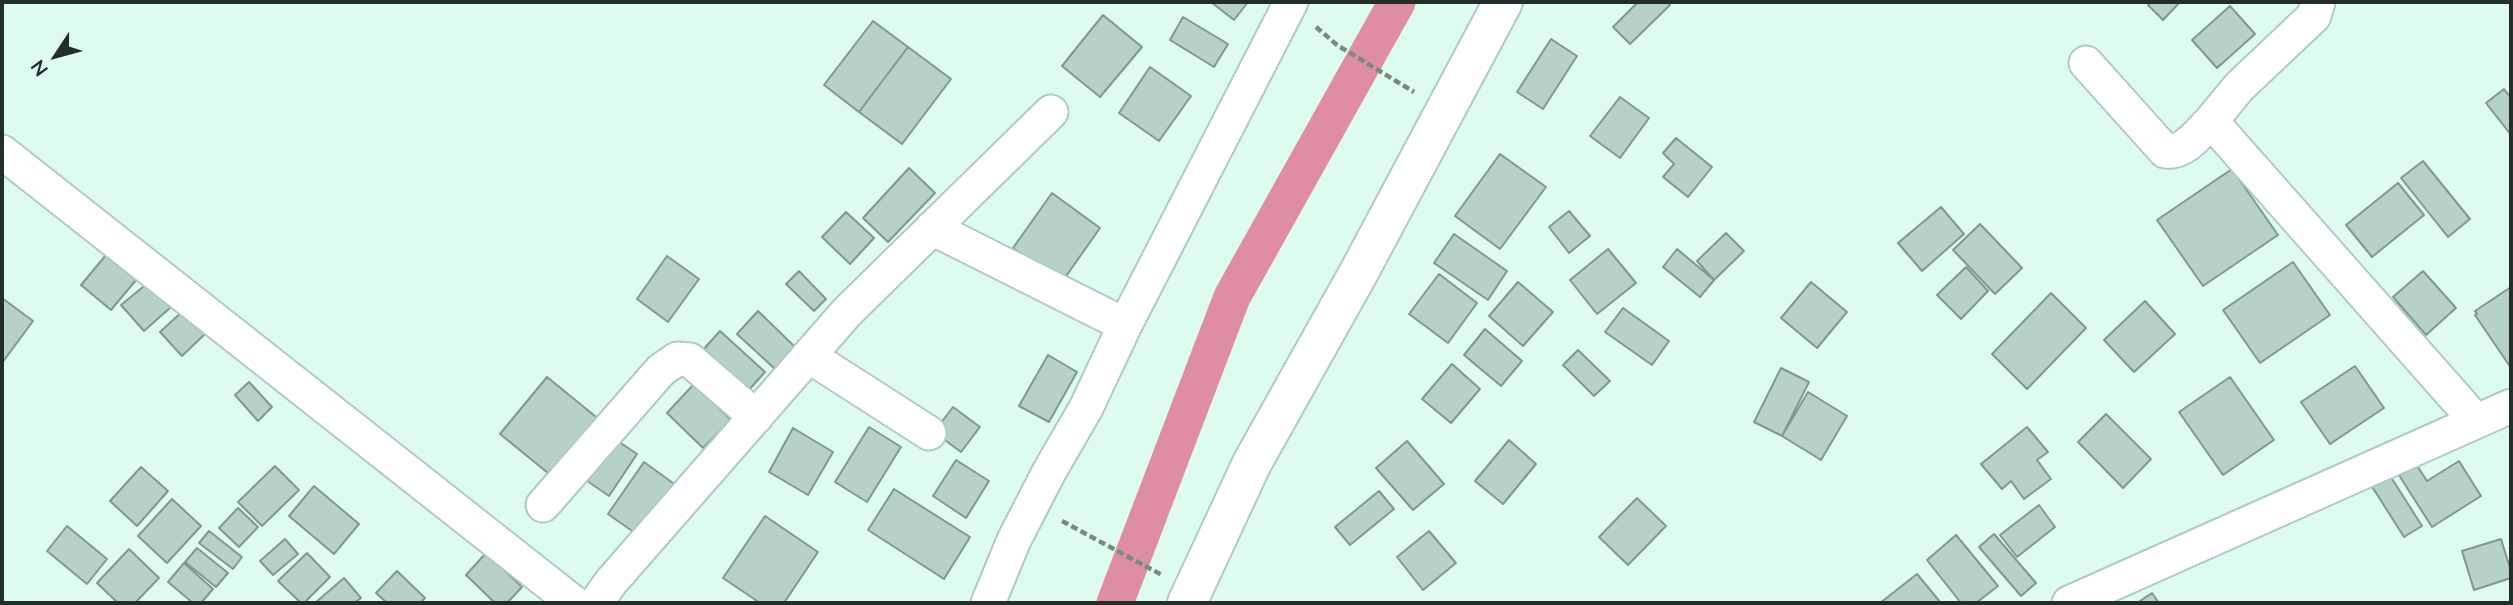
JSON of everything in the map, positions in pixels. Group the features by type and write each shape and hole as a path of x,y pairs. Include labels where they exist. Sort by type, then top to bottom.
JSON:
{"main road":[{"path":"1186,603 1252,464 1359,272 1503,2"}],"street":[{"path":"988,603 1014,540 1086,408 1125,326 1292,2"},
{"path":"2086,63 2165,151 2174,153 2211,121 2239,87 2314,16 2318,2"},
{"path":"601,596 847,312 1051,112"},
{"path":"2211,121 2476,421"},
{"path":"2,152 573,603"},
{"path":"932,228 1125,326"},
{"path":"809,356 929,433"},
{"path":"543,505 660,370 677,359 690,360 755,417"},
{"path":"2069,603 2511,406"}],"path":[{"path":"1337,44 1416,93"},
{"path":"1076,529 1153,571"}],"building":[{"path":"1211,2 1248,2 1234,20"},
{"path":"1638,2 1667,2 1670,5 1630,44 1613,27"},
{"path":"2152,2 2180,2 2163,20 2148,5"},
{"path":"2230,6 2255,34 2217,68 2192,40"},
{"path":"1103,15 1142,47 1100,97 1062,66"},
{"path":"1183,17 1228,44 1214,67 1170,40"},
{"path":"873,21 908,47 859,112 824,85"},
{"path":"1551,39 1577,56 1543,109 1517,92"},
{"path":"908,47 951,79 902,144 859,112"},
{"path":"1150,67 1191,96 1159,141 1119,113"},
{"path":"2504,89 2511,98 2511,135 2486,103"},
{"path":"1620,97 1649,118 1620,158 1590,136"},
{"path":"1676,138 1712,167 1688,197 1663,177 1674,164 1663,153"},
{"path":"1500,154 1546,187 1500,249 1455,216"},
{"path":"2423,161 2470,219 2448,237 2401,178"},
{"path":"909,168 935,193 888,242 863,218"},
{"path":"2232,169 2278,235 2203,286 2157,220"},
{"path":"2398,183 2424,215 2372,257 2346,225"},
{"path":"1052,193 1100,228 1062,282 1013,248"},
{"path":"1941,207 1964,234 1922,271 1898,243"},
{"path":"1569,211 1590,236 1569,253 1549,227"},
{"path":"846,212 874,238 850,264 822,237"},
{"path":"1980,224 2022,268 1995,294 1953,250"},
{"path":"1726,233 1744,251 1714,280 1697,261"},
{"path":"1454,234 1507,271 1488,300 1434,263"},
{"path":"1608,249 1636,283 1597,314 1570,280"},
{"path":"1677,249 1714,280 1700,297 1663,267"},
{"path":"106,255 136,280 111,310 81,285"},
{"path":"667,256 699,279 668,322 637,299"},
{"path":"2293,262 2330,315 2260,363 2223,310"},
{"path":"1966,267 1988,291 1961,319 1937,295"},
{"path":"799,271 826,299 814,311 786,284"},
{"path":"2423,271 2456,308 2426,335 2393,297"},
{"path":"1439,274 1477,303 1448,343 1409,314"},
{"path":"149,282 171,307 144,331 121,305"},
{"path":"1518,282 1553,312 1523,346 1489,316"},
{"path":"1811,282 1847,312 1817,348 1781,318"},
{"path":"2511,287 2509,365 2475,315 2475,311"},
{"path":"2051,293 2086,328 2027,389 1992,354"},
{"path":"2,298 33,321 2,363"},
{"path":"2145,301 2175,334 2134,372 2104,340"},
{"path":"1623,308 1669,341 1652,365 1605,332"},
{"path":"185,309 207,332 182,356 160,332"},
{"path":"758,311 795,347 775,369 737,334"},
{"path":"1485,329 1522,361 1501,386 1464,355"},
{"path":"720,331 765,372 747,392 702,351"},
{"path":"1578,350 1610,381 1594,396 1563,365"},
{"path":"1048,355 1077,372 1049,422 1019,406"},
{"path":"1452,364 1480,389 1451,423 1422,399"},
{"path":"2355,366 2384,408 2330,444 2301,402"},
{"path":"1781,368 1809,382 1782,436 1754,422"},
{"path":"547,377 606,425 559,482 500,434"},
{"path":"2230,377 2274,440 2223,475 2179,412"},
{"path":"249,382 272,407 258,421 235,395"},
{"path":"694,384 731,420 703,448 667,413"},
{"path":"1808,392 1847,416 1821,460 1782,436"},
{"path":"953,407 980,427 961,452 934,432"},
{"path":"2106,414 2151,459 2123,488 2078,442"},
{"path":"869,427 901,447 867,502 835,482"},
{"path":"2027,427 2048,452 2037,460 2051,479 2024,499 2011,481 2002,489 1981,464"},
{"path":"793,428 833,452 808,495 769,472"},
{"path":"612,437 637,454 609,496 583,478"},
{"path":"1509,440 1536,464 1503,504 1475,481"},
{"path":"1407,441 1444,484 1413,510 1376,468"},
{"path":"956,460 989,481 966,518 933,496"},
{"path":"2414,461 2427,481 2459,461 2481,496 2432,527 2397,472"},
{"path":"644,462 677,486 642,538 608,514"},
{"path":"275,466 299,490 262,526 238,502"},
{"path":"141,467 168,491 137,526 110,501"},
{"path":"2389,474 2422,526 2404,537 2371,485"},
{"path":"314,486 359,524 334,554 289,516"},
{"path":"894,489 970,537 944,579 868,530"},
{"path":"1379,491 1394,509 1350,545 1335,527"},
{"path":"1637,498 1666,526 1628,565 1599,537"},
{"path":"172,499 201,526 167,563 138,536"},
{"path":"2039,505 2055,527 2017,557 2000,535"},
{"path":"238,508 258,527 239,547 219,528"},
{"path":"765,516 818,552 784,603 760,603 723,578"},
{"path":"67,526 107,559 87,584 47,551"},
{"path":"209,531 242,557 233,569 199,543"},
{"path":"1429,531 1456,563 1423,590 1397,557"},
{"path":"1994,534 2036,583 2021,596 1979,547"},
{"path":"1956,535 1998,586 1976,603 1961,603 1927,560"},
{"path":"285,539 298,554 273,575 260,561"},
{"path":"2501,539 2511,578 2474,590 2462,551"},
{"path":"197,548 228,573 216,587 185,562"},
{"path":"129,549 159,578 135,603 118,603 97,583"},
{"path":"307,553 330,577 301,603 278,581"},
{"path":"486,553 522,587 507,603 495,603 466,575"},
{"path":"184,563 213,589 201,603 193,603 168,582"},
{"path":"397,571 425,598 420,603 387,603 376,593"},
{"path":"1917,574 1941,603 1880,603"},
{"path":"344,578 361,598 354,603 315,603"},
{"path":"2152,593 2159,603 2137,603"}],"waterway":[{"path":"1115,603 1232,297 1397,2"}]}
